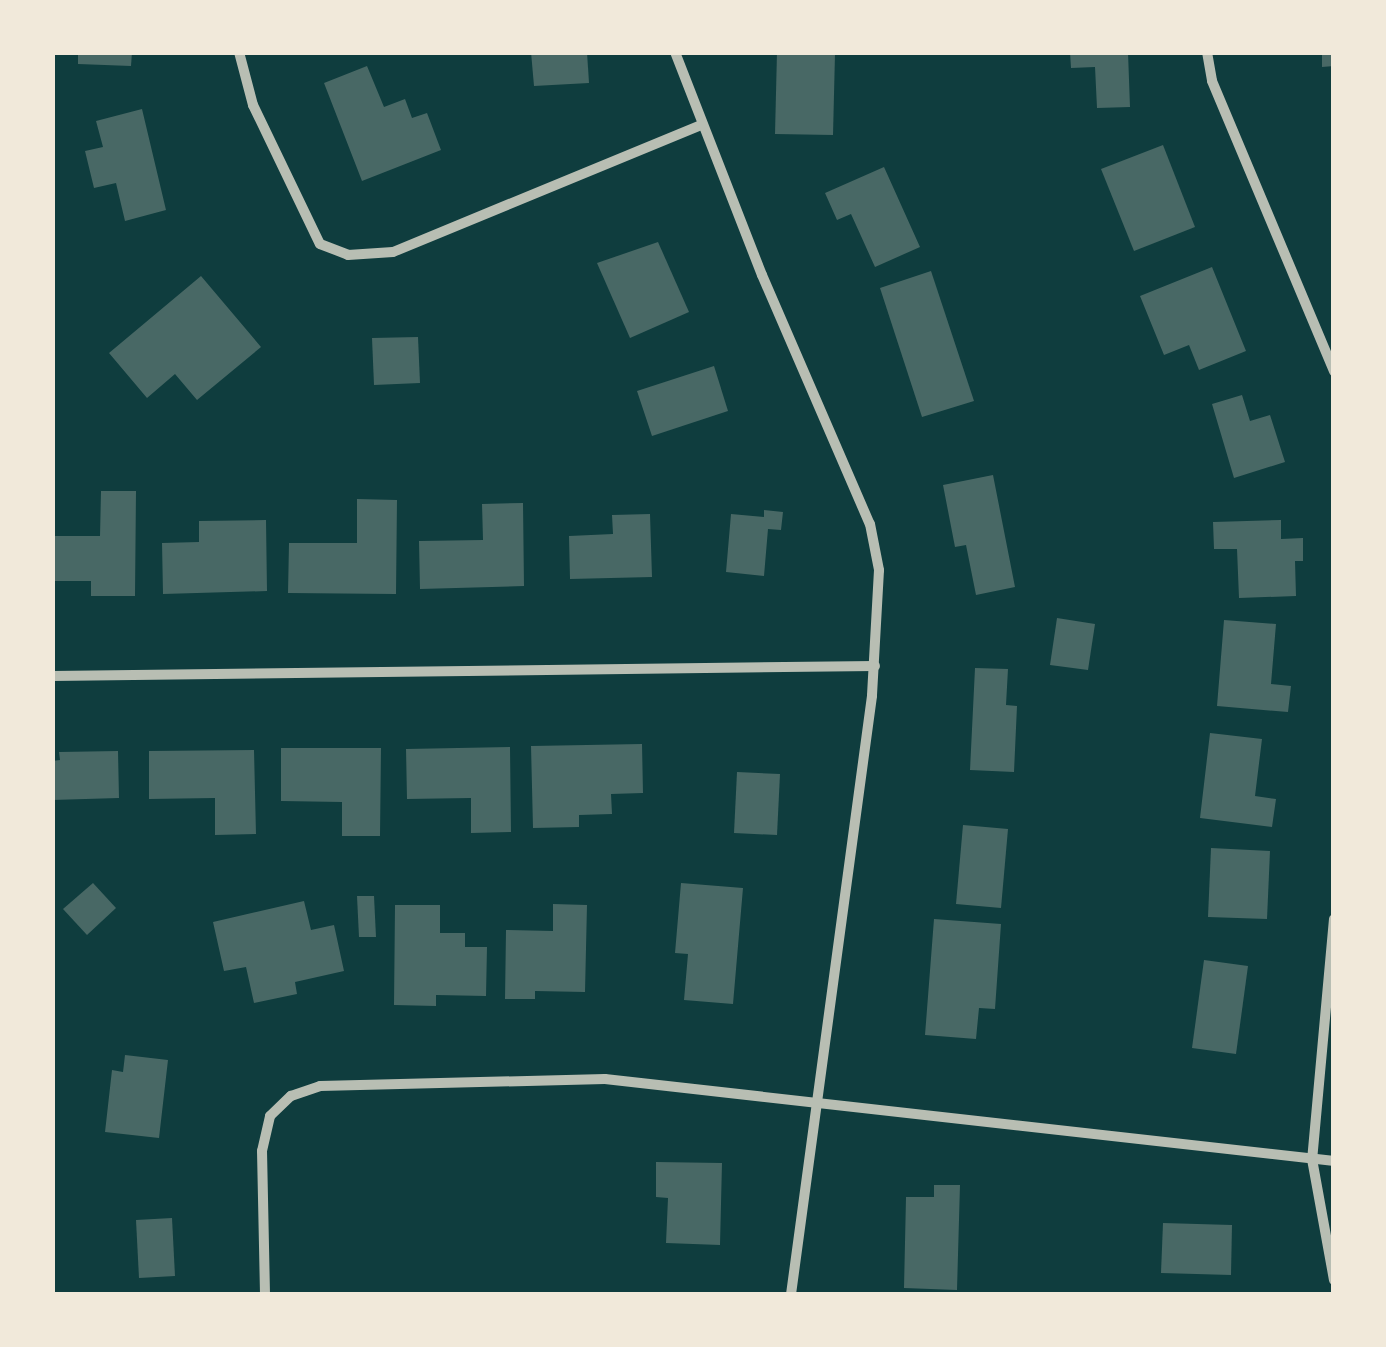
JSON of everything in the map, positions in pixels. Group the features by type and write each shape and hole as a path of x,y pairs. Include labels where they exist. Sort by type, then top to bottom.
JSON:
{"street":[{"path":"238,52 252,105 320,244 348,255 393,252 700,125"},
{"path":"676,52 700,125 870,524 879,570 875,666 821,1100 792,1294"},
{"path":"1208,52 1212,81 1334,371"},
{"path":"52,676 875,666"},
{"path":"1334,919 1312,1159 1334,1280"},
{"path":"265,1294 262,1150 270,1116 290,1096 320,1086 472,1078 605,1079 821,1100 1334,1161"}],"building":[{"path":"78,52 132,52 131,66 78,64"},
{"path":"531,52 587,52 589,83 534,86"},
{"path":"777,52 835,54 833,135 775,134"},
{"path":"1070,52 1128,52 1130,107 1097,108 1095,67 1071,68"},
{"path":"1322,52 1334,52 1334,66 1322,67"},
{"path":"367,66 384,107 405,99 412,118 427,113 441,150 362,181 324,83"},
{"path":"142,109 166,210 125,221 116,183 94,188 85,151 103,147 96,121"},
{"path":"1163,145 1195,227 1134,251 1101,169"},
{"path":"884,167 920,247 875,267 851,214 837,220 825,193"},
{"path":"658,242 689,312 630,338 597,263"},
{"path":"1212,267 1246,351 1199,370 1189,345 1164,355 1140,296"},
{"path":"931,271 974,401 922,417 880,288"},
{"path":"201,276 261,347 197,400 175,374 147,398 109,353"},
{"path":"418,337 420,383 374,385 372,338"},
{"path":"714,366 728,411 652,436 637,391"},
{"path":"1242,395 1250,421 1270,415 1285,462 1234,478 1212,404"},
{"path":"993,475 1015,587 976,595 966,545 955,547 943,485"},
{"path":"101,491 136,491 135,596 91,596 91,581 52,581 52,536 100,536"},
{"path":"357,499 397,500 396,594 288,593 289,543 357,543"},
{"path":"523,503 524,586 420,589 419,541 483,540 482,504"},
{"path":"764,510 783,512 781,530 768,529 764,576 726,572 731,514 764,517"},
{"path":"650,514 652,577 570,579 569,536 613,534 612,515"},
{"path":"266,520 267,591 163,594 162,543 199,542 199,521"},
{"path":"1281,520 1281,539 1303,538 1303,561 1295,561 1296,596 1239,598 1237,549 1214,549 1213,522"},
{"path":"1057,618 1095,624 1088,670 1050,665"},
{"path":"1224,620 1276,624 1271,684 1291,686 1288,712 1217,706"},
{"path":"975,668 1008,669 1006,705 1017,706 1014,772 970,770"},
{"path":"1210,733 1262,739 1255,796 1276,799 1272,827 1200,818"},
{"path":"642,744 643,793 611,794 612,814 579,815 579,827 533,828 531,746"},
{"path":"510,747 511,832 471,833 471,798 407,799 406,749"},
{"path":"281,748 381,748 380,836 342,836 342,802 281,801"},
{"path":"254,750 256,834 215,835 215,798 149,799 149,751"},
{"path":"118,751 119,798 52,800 52,761 60,760 59,752"},
{"path":"737,772 780,774 777,835 734,833"},
{"path":"963,825 1008,829 1001,908 956,904"},
{"path":"1211,848 1270,851 1267,919 1208,917"},
{"path":"93,883 116,908 87,935 63,909"},
{"path":"681,883 743,888 733,1004 684,1000 688,954 675,953"},
{"path":"357,896 374,896 376,937 359,937"},
{"path":"304,901 311,930 334,925 344,971 295,982 297,994 254,1003 246,967 224,971 213,922"},
{"path":"553,904 587,905 585,992 535,991 535,999 505,999 506,930 553,931"},
{"path":"395,905 440,905 440,933 465,933 465,947 487,947 486,996 436,995 436,1006 394,1005"},
{"path":"934,919 1001,924 995,1009 979,1008 976,1039 925,1035"},
{"path":"1204,960 1248,966 1236,1054 1192,1048"},
{"path":"125,1055 168,1060 159,1138 105,1132 112,1070 123,1072"},
{"path":"656,1162 722,1163 720,1245 666,1243 668,1198 656,1197"},
{"path":"934,1185 960,1185 957,1290 904,1288 906,1197 934,1197"},
{"path":"172,1218 175,1276 139,1278 136,1220"},
{"path":"1163,1223 1232,1225 1231,1275 1161,1273"}]}
